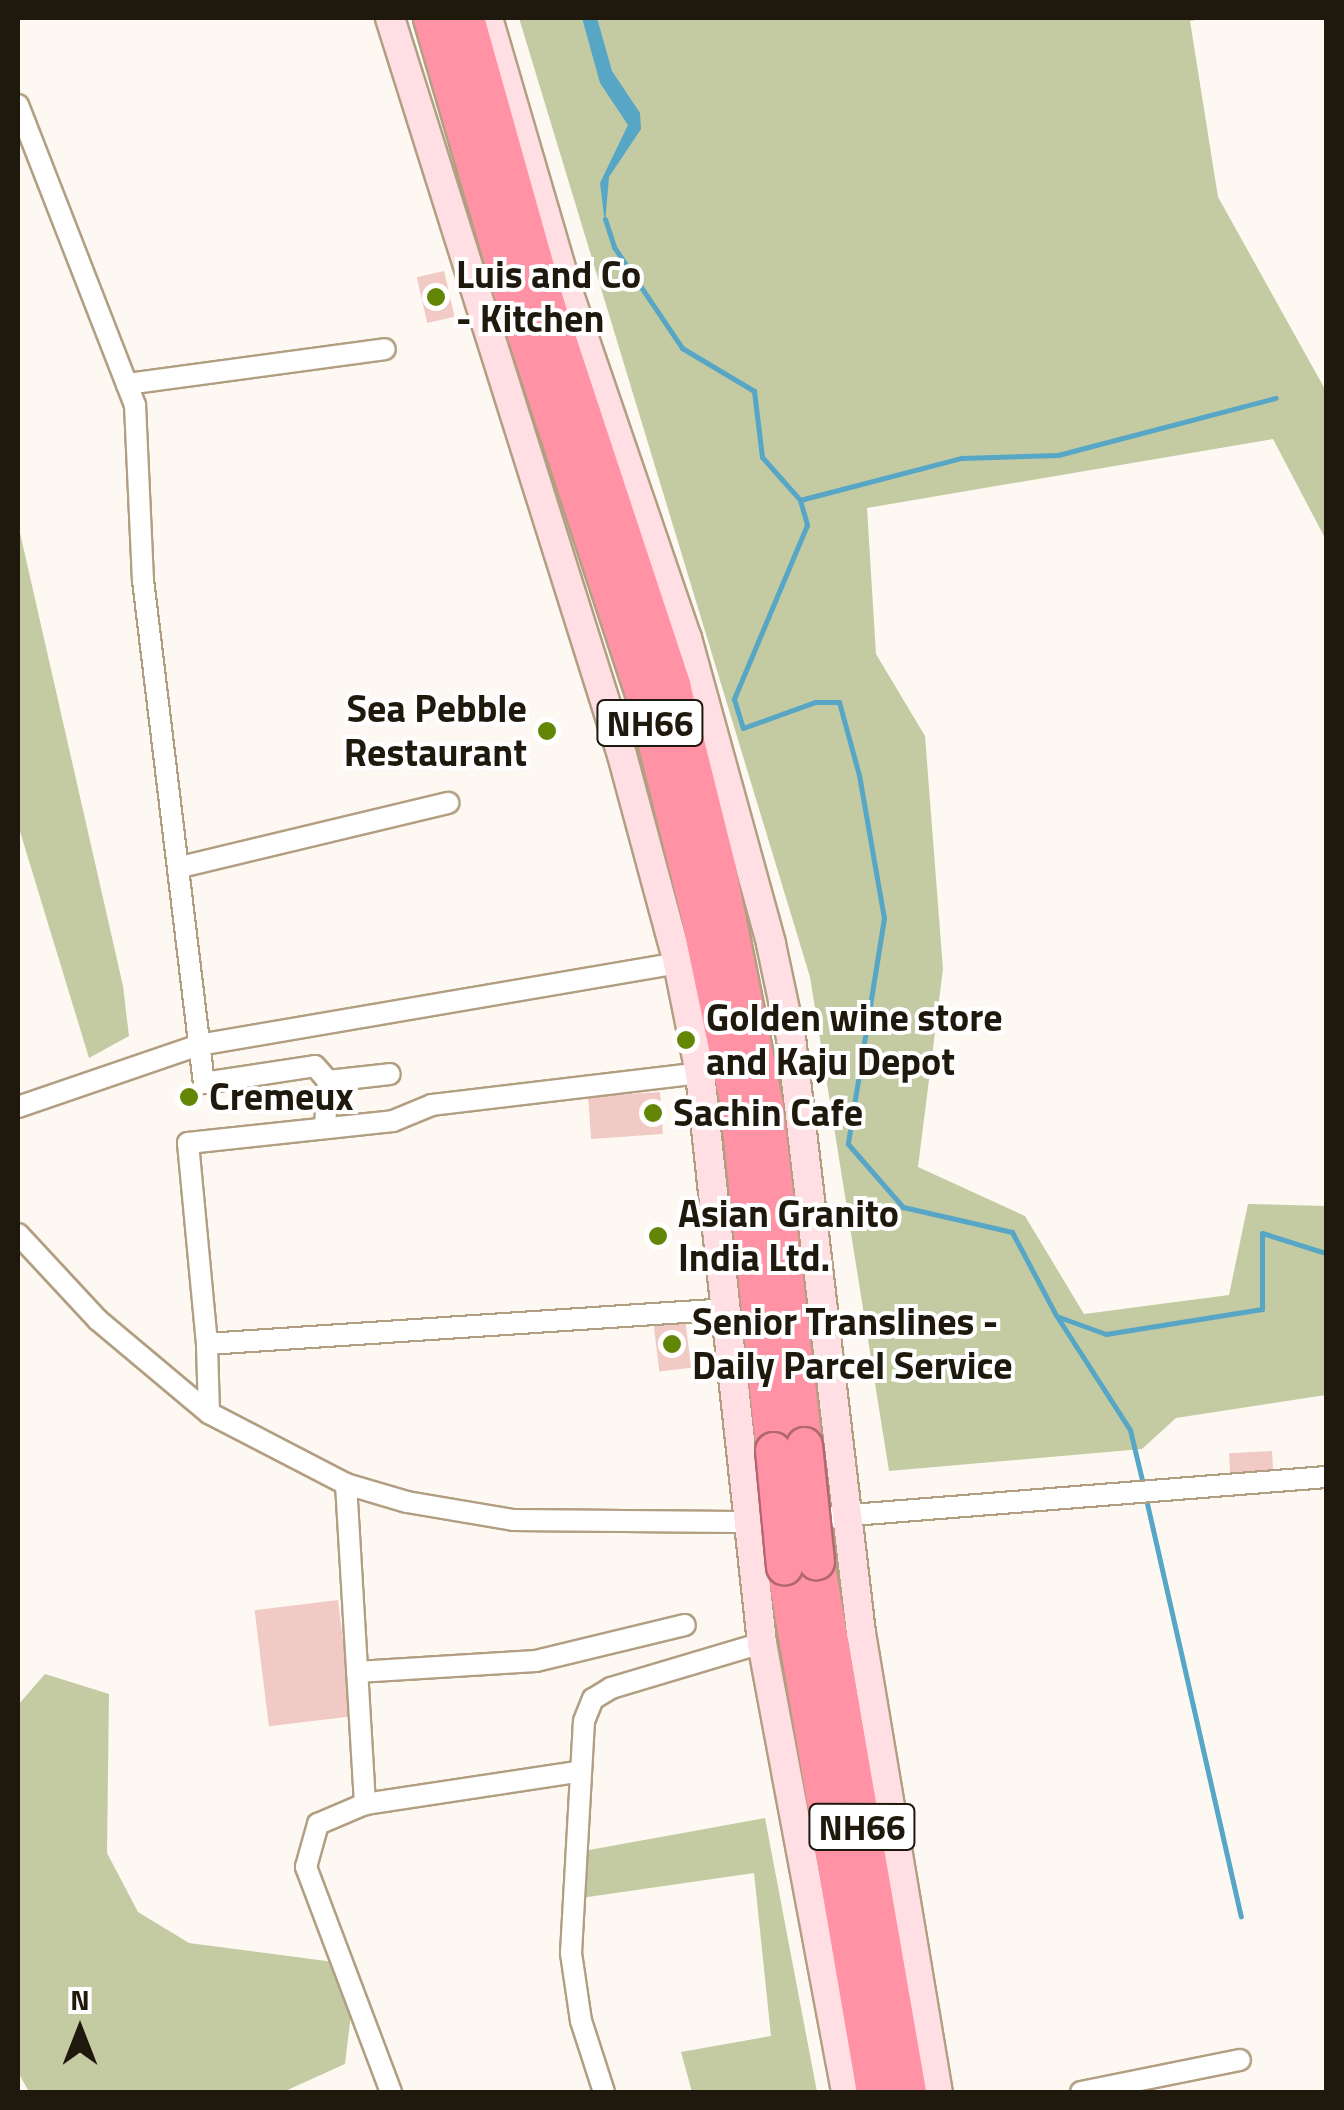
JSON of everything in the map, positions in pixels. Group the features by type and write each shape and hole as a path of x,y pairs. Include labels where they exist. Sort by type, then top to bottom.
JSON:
{"highway":[{"name":"NH66","path":"430,18 645,700 698,913 737,1099 789,1448"},
{"name":"NH66","path":"466,18 546,306 672,685 718,870 765,1106 800,1564 874,2092"},
{"name":"NH66","path":"800,1564 908,2092"}],"street":[{"path":"390,18 622,755 678,963 700,1073 752,1522 762,1643 846,2092"},
{"path":"488,18 568,291 687,638 772,944 791,1038 847,1516 938,2092"},
{"path":"18,105 135,405 142,580 181,867 204,1083 315,1066 328,1081 325,1126"},
{"path":"127,384 384,349"},
{"path":"181,867 448,804"},
{"path":"18,1106 199,1045 678,963"},
{"path":"209,1413 208,1344 188,1143 393,1121 432,1105 700,1073"},
{"path":"328,1081 390,1074"},
{"path":"18,1234 98,1320 209,1413 346,1484 407,1502 513,1520 752,1522 1326,1477"},
{"path":"208,1344 728,1309"},
{"path":"346,1484 365,1804"},
{"path":"357,1672 536,1661 685,1625"},
{"path":"604,2092 581,2021 571,1953 576,1772 593,1699 762,1643"},
{"path":"391,2092 306,1866 318,1824 365,1804 576,1772"},
{"path":"1082,2092 1240,2060"}],"green space":[{"path":"519,18 1208,18 1190,21 1218,197 1326,391 1326,540 1273,439 867,508 876,654 925,736 943,969 918,1167 1025,1216 1084,1314 1229,1295 1248,1204 1326,1206 1326,1395 1176,1418 1142,1449 889,1471 810,977"},
{"path":"18,524 123,986 129,1036 89,1058 18,825"},
{"path":"45,1674 109,1694 107,1853 138,1912 189,1943 357,1965 345,2064 283,2092 29,2092 18,2072 18,1705"},
{"path":"765,1818 817,2092 692,2092 681,2052 771,2036 754,1873 581,1898 589,1850"}],"water":[{"path":"582,18 597,18 612,71 640,113 641,129 609,177 605,224 600,183 628,125 600,83"}],"building":[{"name":"Luis and Co - Kitchen","path":"444,271 455,317 427,323 417,277"},
{"path":"660,1092 663,1134 591,1139 588,1097"},
{"name":"Asian Granito India Ltd.","path":"651,1225 666,1225 666,1247 651,1247"},
{"name":"Senior Translines - Daily Parcel Service","path":"685,1318 691,1368 659,1372 653,1322"},
{"path":"1272,1451 1273,1473 1230,1475 1229,1453"},
{"path":"338,1600 352,1716 269,1726 255,1610"}],"waterway":[{"path":"605,219 614,247 682,348 754,391 762,457 800,500 807,525 734,699 743,728 815,702 839,702 859,775 884,918 848,1144 903,1207 1012,1232 1056,1315 1130,1430 1143,1484"},
{"path":"800,500 961,458 1058,455 1276,398"},
{"path":"1059,1317 1106,1334 1262,1309 1262,1233 1326,1253"},
{"path":"1146,1499 1241,1916"}],"place":[{"name":"Luis and Co - Kitchen","path":"436,297"},
{"name":"Sea Pebble Restaurant","path":"547,731"},
{"name":"Golden wine store and Kaju Depot","path":"686,1040"},
{"name":"Cremeux","path":"189,1097"},
{"name":"Sachin Cafe","path":"653,1113"},
{"name":"Asian Granito India Ltd.","path":"658,1236"},
{"name":"Senior Translines - Daily Parcel Service","path":"672,1344"}]}
